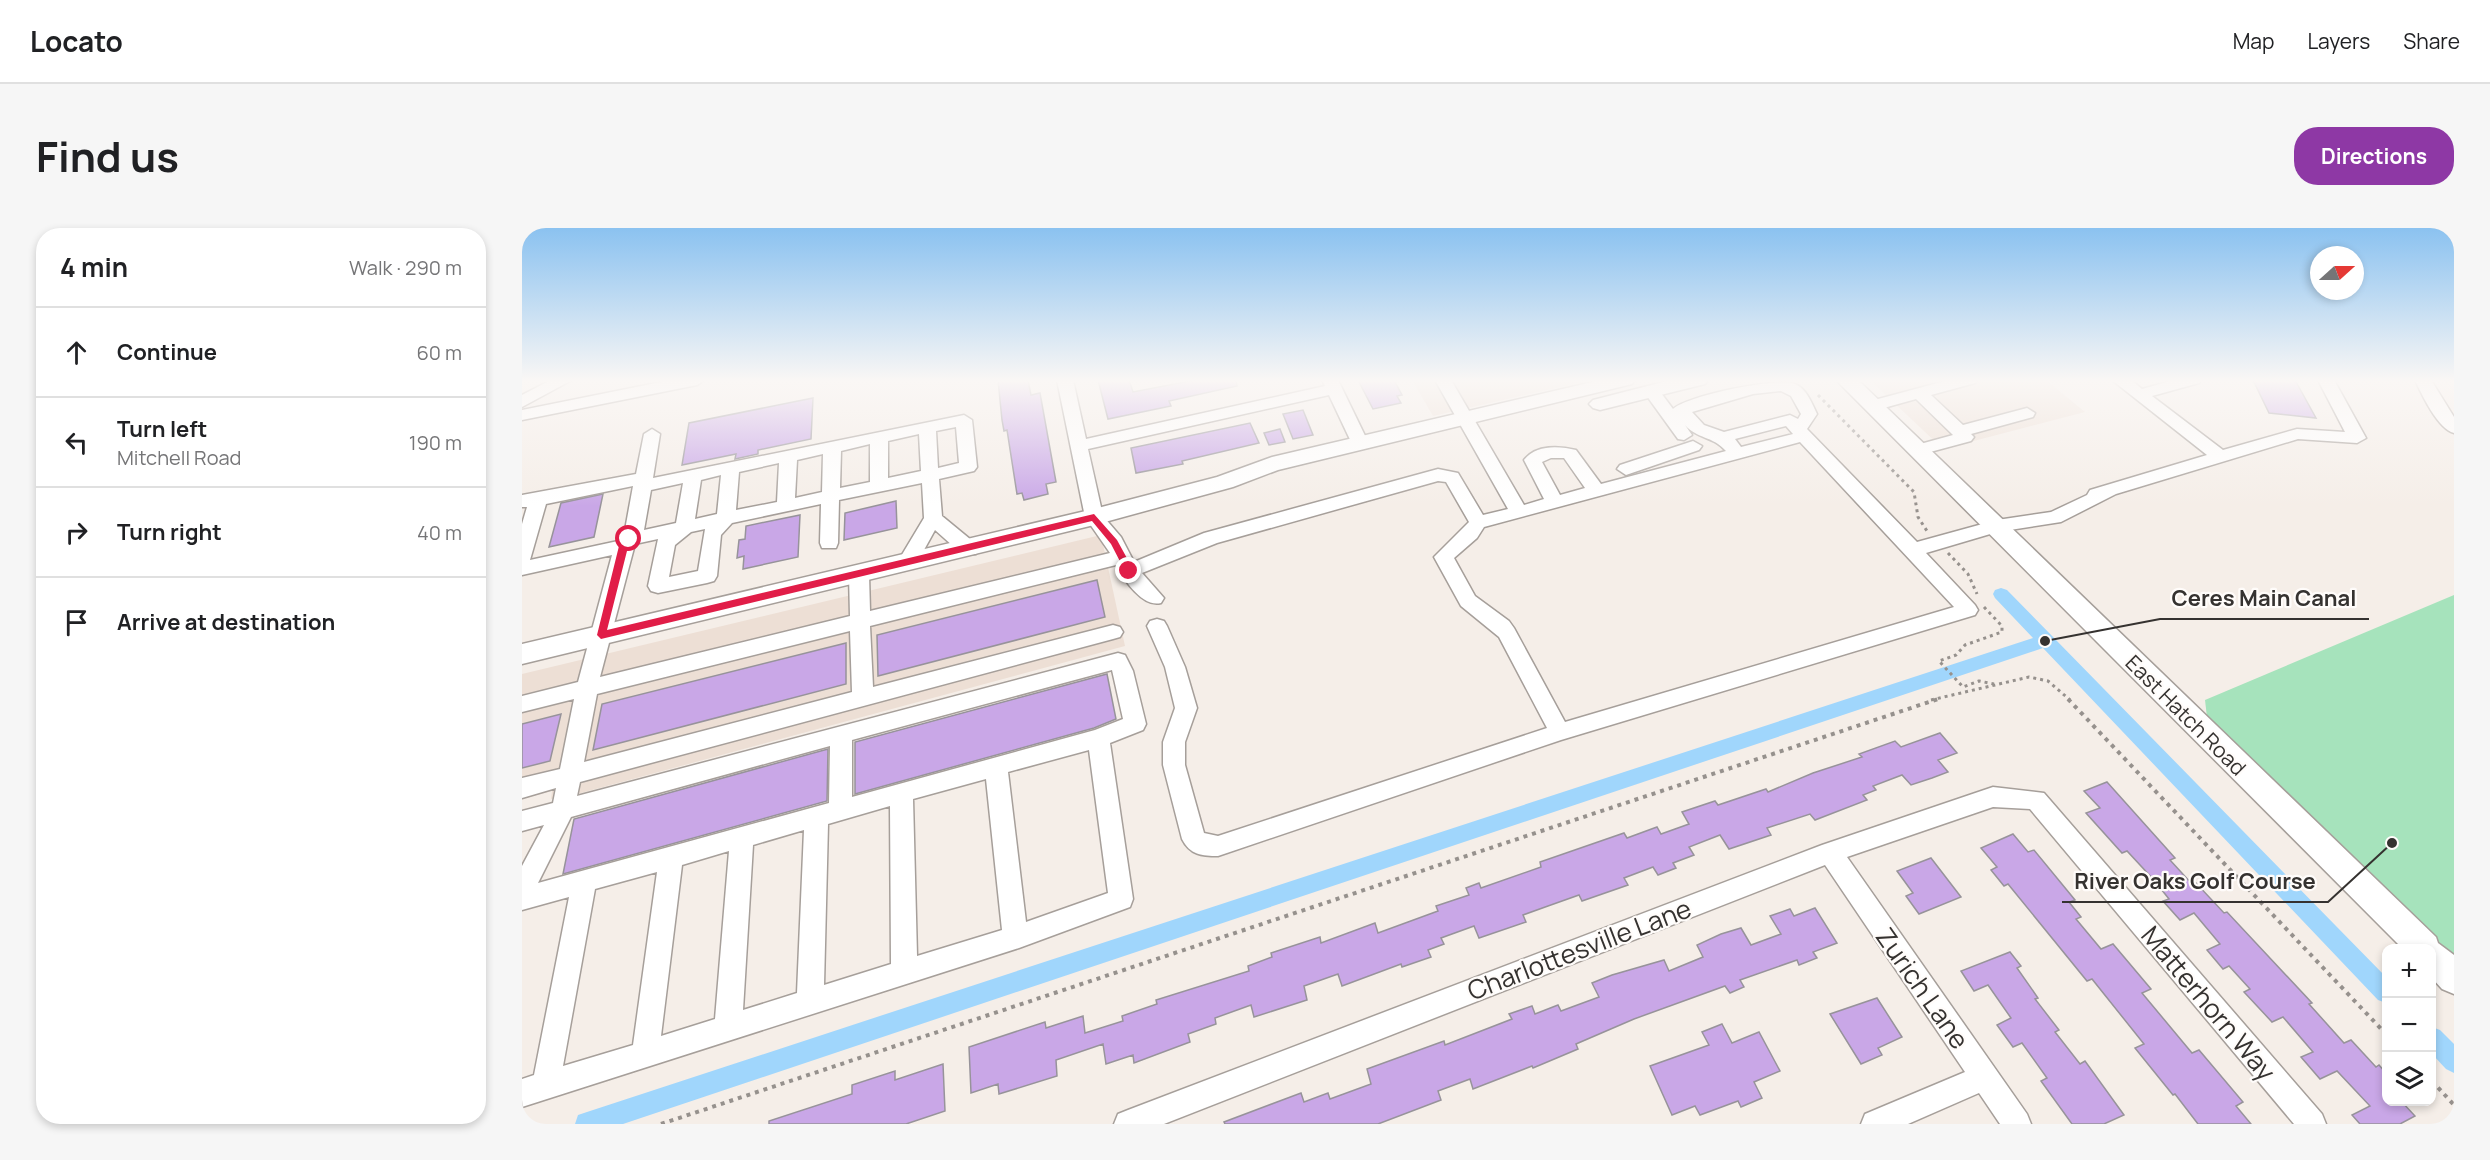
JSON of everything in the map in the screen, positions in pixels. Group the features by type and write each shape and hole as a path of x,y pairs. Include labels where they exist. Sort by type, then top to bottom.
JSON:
{"main road":[{"path":"1225,482 1278,481 1487,422"},
{"path":"522,654 969,549 1225,482 1272,464 1360,444 1497,422"},
{"name":"East Hatch Road","path":"1890,422 2420,944"},
{"path":"2436,960 2454,978"}],"street":[{"path":"522,557 530,501 693,476 956,422"},
{"path":"522,568 685,527 968,467 964,422"},
{"path":"1074,422 1094,517 1114,542 1126,564 1154,598"},
{"path":"1079,446 1179,422"},
{"path":"1349,422 1360,444"},
{"path":"1468,422 1519,512"},
{"path":"1675,422 1706,462"},
{"path":"1692,422 1698,429 1724,437 1783,422"},
{"path":"1157,626 1175,667 1186,708 1173,742 1174,765 1194,839 1203,846 1218,846 1560,732 1968,610 1792,422"},
{"path":"1591,485 1706,462 1737,453 1801,432 1806,422"},
{"path":"1919,450 1965,437 1951,422"},
{"path":"1961,431 1995,422"},
{"path":"2174,422 2221,457"},
{"path":"1913,550 1997,526 2055,518 2108,492 2297,434 2356,438 2348,422"},
{"path":"907,563 933,518 927,428"},
{"path":"522,890 562,811 587,688 626,543 634,531 652,434"},
{"path":"1724,437 1737,453"},
{"path":"879,438 879,486"},
{"path":"1560,732 1507,633 1468,601 1444,557 1470,534 1478,522 1555,502 1640,465 1693,446"},
{"path":"829,543 832,447"},
{"path":"1555,502 1535,468 1533,460 1554,452 1570,454 1591,485"},
{"path":"786,505 789,456"},
{"path":"693,476 685,527 666,542 658,586 706,576 712,532 726,518 732,468"},
{"path":"522,704 860,621 1126,564 1438,475 1452,477 1478,522"},
{"path":"933,518 969,549"},
{"path":"859,574 863,699"},
{"path":"522,788 1113,632"},
{"path":"522,821 1118,661 1123,671 1135,724 1098,738 522,899"},
{"path":"840,810 841,735"},
{"path":"534,1089 1015,937 1121,899 1098,738"},
{"path":"996,766 1015,937"},
{"path":"901,793 904,972"},
{"name":"Charlottesville Lane","path":"1128,1124 1830,852 1993,797 2036,800"},
{"name":"Matterhorn Way","path":"2036,800 2312,1124"},
{"path":"810,1002 816,817"},
{"path":"728,1028 742,837"},
{"name":"Zurich Lane","path":"1830,852 2017,1124"},
{"path":"645,1054 671,857"},
{"path":"534,1089 584,882"},
{"path":"1875,1124 1984,1077"}],"path":[{"path":"1845,422 1914,492 1920,522 1968,574 1979,600 2003,630 1965,645 1956,655 1939,661 1963,687 1979,681 1996,684"},
{"path":"660,1124 1903,708 1996,684 2034,677 2058,688 2382,1030"},
{"path":"2436,1085 2454,1105"}],"shaded area":[{"path":"1914,422 2047,422 1943,449"},
{"path":"1101,535 1125,646 581,793 551,799 552,791 522,799 522,674"}],"green space":[{"path":"2454,595 2454,960 2208,726 2205,700"}],"building":[{"path":"812,422 811,439 758,450 758,454 735,459 736,454 682,465 689,423"},
{"path":"1002,422 1045,422 1056,482 1046,484 1048,494 1024,500 1022,493 1017,494 1007,430 1004,431"},
{"path":"1286,422 1308,422 1313,435 1293,439"},
{"path":"1250,423 1259,443 1182,461 1183,464 1136,473 1131,448"},
{"path":"1280,429 1285,442 1269,445 1264,433"},
{"path":"603,494 594,537 549,547 561,503"},
{"path":"896,501 897,528 844,540 845,513"},
{"path":"800,515 798,557 743,569 744,556 737,558 739,540 745,539 746,526"},
{"path":"1097,580 1105,617 878,676 877,635"},
{"path":"846,643 846,684 593,750 602,704"},
{"path":"1107,674 1116,719 1094,728 855,794 855,742"},
{"path":"561,714 550,761 522,768 522,724"},
{"path":"1940,733 1957,753 1938,760 1948,772 1932,778 1911,785 1902,775 1873,786 1876,790 1863,795 1867,800 1815,820 1810,814 1767,828 1771,835 1729,849 1720,835 1689,847 1694,855 1673,863 1676,868 1658,875 1653,867 1624,878 1628,885 1582,901 1579,895 1548,906 1523,915 1526,922 1479,938 1474,926 1441,938 1444,944 1428,950 1431,957 1402,967 1401,964 1342,986 1338,974 1304,986 1307,1000 1254,1017 1251,1005 1215,1018 1216,1024 1188,1034 1190,1042 1134,1063 1133,1055 1106,1064 1103,1044 1056,1060 1057,1076 999,1094 998,1084 971,1093 969,1047 1045,1022 1046,1028 1083,1016 1085,1033 1123,1021 1122,1016 1157,1004 1156,1000 1249,971 1248,966 1272,957 1271,953 1320,937 1321,943 1375,923 1378,933 1438,911 1436,906 1469,895 1466,888 1479,883 1481,888 1541,867 1540,862 1624,833 1627,838 1657,827 1661,834 1689,824 1682,812 1715,801 1718,805 1766,789 1768,792 1813,773 1862,757 1859,754 1895,741 1901,747"},
{"path":"828,749 827,801 563,874 574,819"},
{"path":"2107,782 2175,858 2170,860 2192,884 2196,883 2224,913 2227,912 2312,1003 2309,1004 2344,1043 2351,1040 2376,1067 2379,1065 2382,1068 2382,1106 2406,1106 2415,1116 2400,1124 2360,1124 2352,1115 2370,1106 2337,1071 2320,1079 2301,1057 2313,1052 2283,1017 2272,1022 2244,992 2250,989 2229,966 2223,969 2207,950 2220,944 2194,913 2180,920 2163,901 2169,899 2153,879 2127,851 2122,853 2086,813 2100,808 2084,791"},
{"path":"2013,834 2028,852 2034,850 2075,900 2069,902 2081,917 2076,919 2101,949 2113,944 2151,989 2142,993 2192,1053 2199,1050 2243,1102 2236,1106 2251,1124 2198,1124 2175,1094 2173,1095 2135,1048 2144,1044 2092,979 2087,981 2008,884 2004,886 1991,870 1997,867 1981,848"},
{"path":"1931,858 1961,897 1919,914 1906,896 1913,893 1897,871"},
{"path":"1815,908 1837,943 1813,952 1817,958 1799,965 1797,960 1740,980 1744,987 1730,993 1725,986 1634,1019 1576,1044 1578,1049 1533,1068 1532,1066 1473,1089 1470,1079 1438,1091 1441,1100 1378,1124 1225,1124 1224,1122 1301,1093 1304,1102 1328,1093 1330,1099 1371,1084 1367,1069 1444,1041 1445,1045 1512,1019 1509,1014 1532,1006 1535,1014 1558,1005 1561,1011 1599,997 1592,983 1612,975 1664,960 1669,971 1703,957 1697,945 1721,934 1741,928 1751,945 1781,934 1770,916 1790,909 1794,916"},
{"path":"2010,952 2021,966 2017,968 2038,998 2035,999 2059,1030 2055,1032 2080,1064 2085,1061 2124,1115 2104,1124 2072,1124 2041,1081 2047,1078 2022,1043 2013,1047 1997,1025 2011,1018 1988,985 1974,991 1961,971"},
{"path":"1877,998 1902,1037 1878,1048 1882,1055 1861,1064 1830,1014"},
{"path":"1722,1024 1732,1043 1759,1032 1780,1071 1754,1082 1762,1098 1741,1107 1738,1101 1700,1115 1695,1106 1672,1115 1650,1066 1709,1045 1702,1032"},
{"path":"943,1064 945,1111 906,1124 769,1124 769,1121 852,1094 852,1085 895,1071 895,1080"}],"waterway":[{"path":"2001,594 2382,988"},
{"path":"587,1124 2045,641"},
{"path":"2436,1042 2454,1061"}],"place":[{"name":"Ceres Main Canal","path":"2045,641"},
{"name":"River Oaks Golf Course","path":"2392,843"}],"route":[{"path":"629,539 624,546 601,635 969,549 1094,517 1114,542 1129,571"}]}
